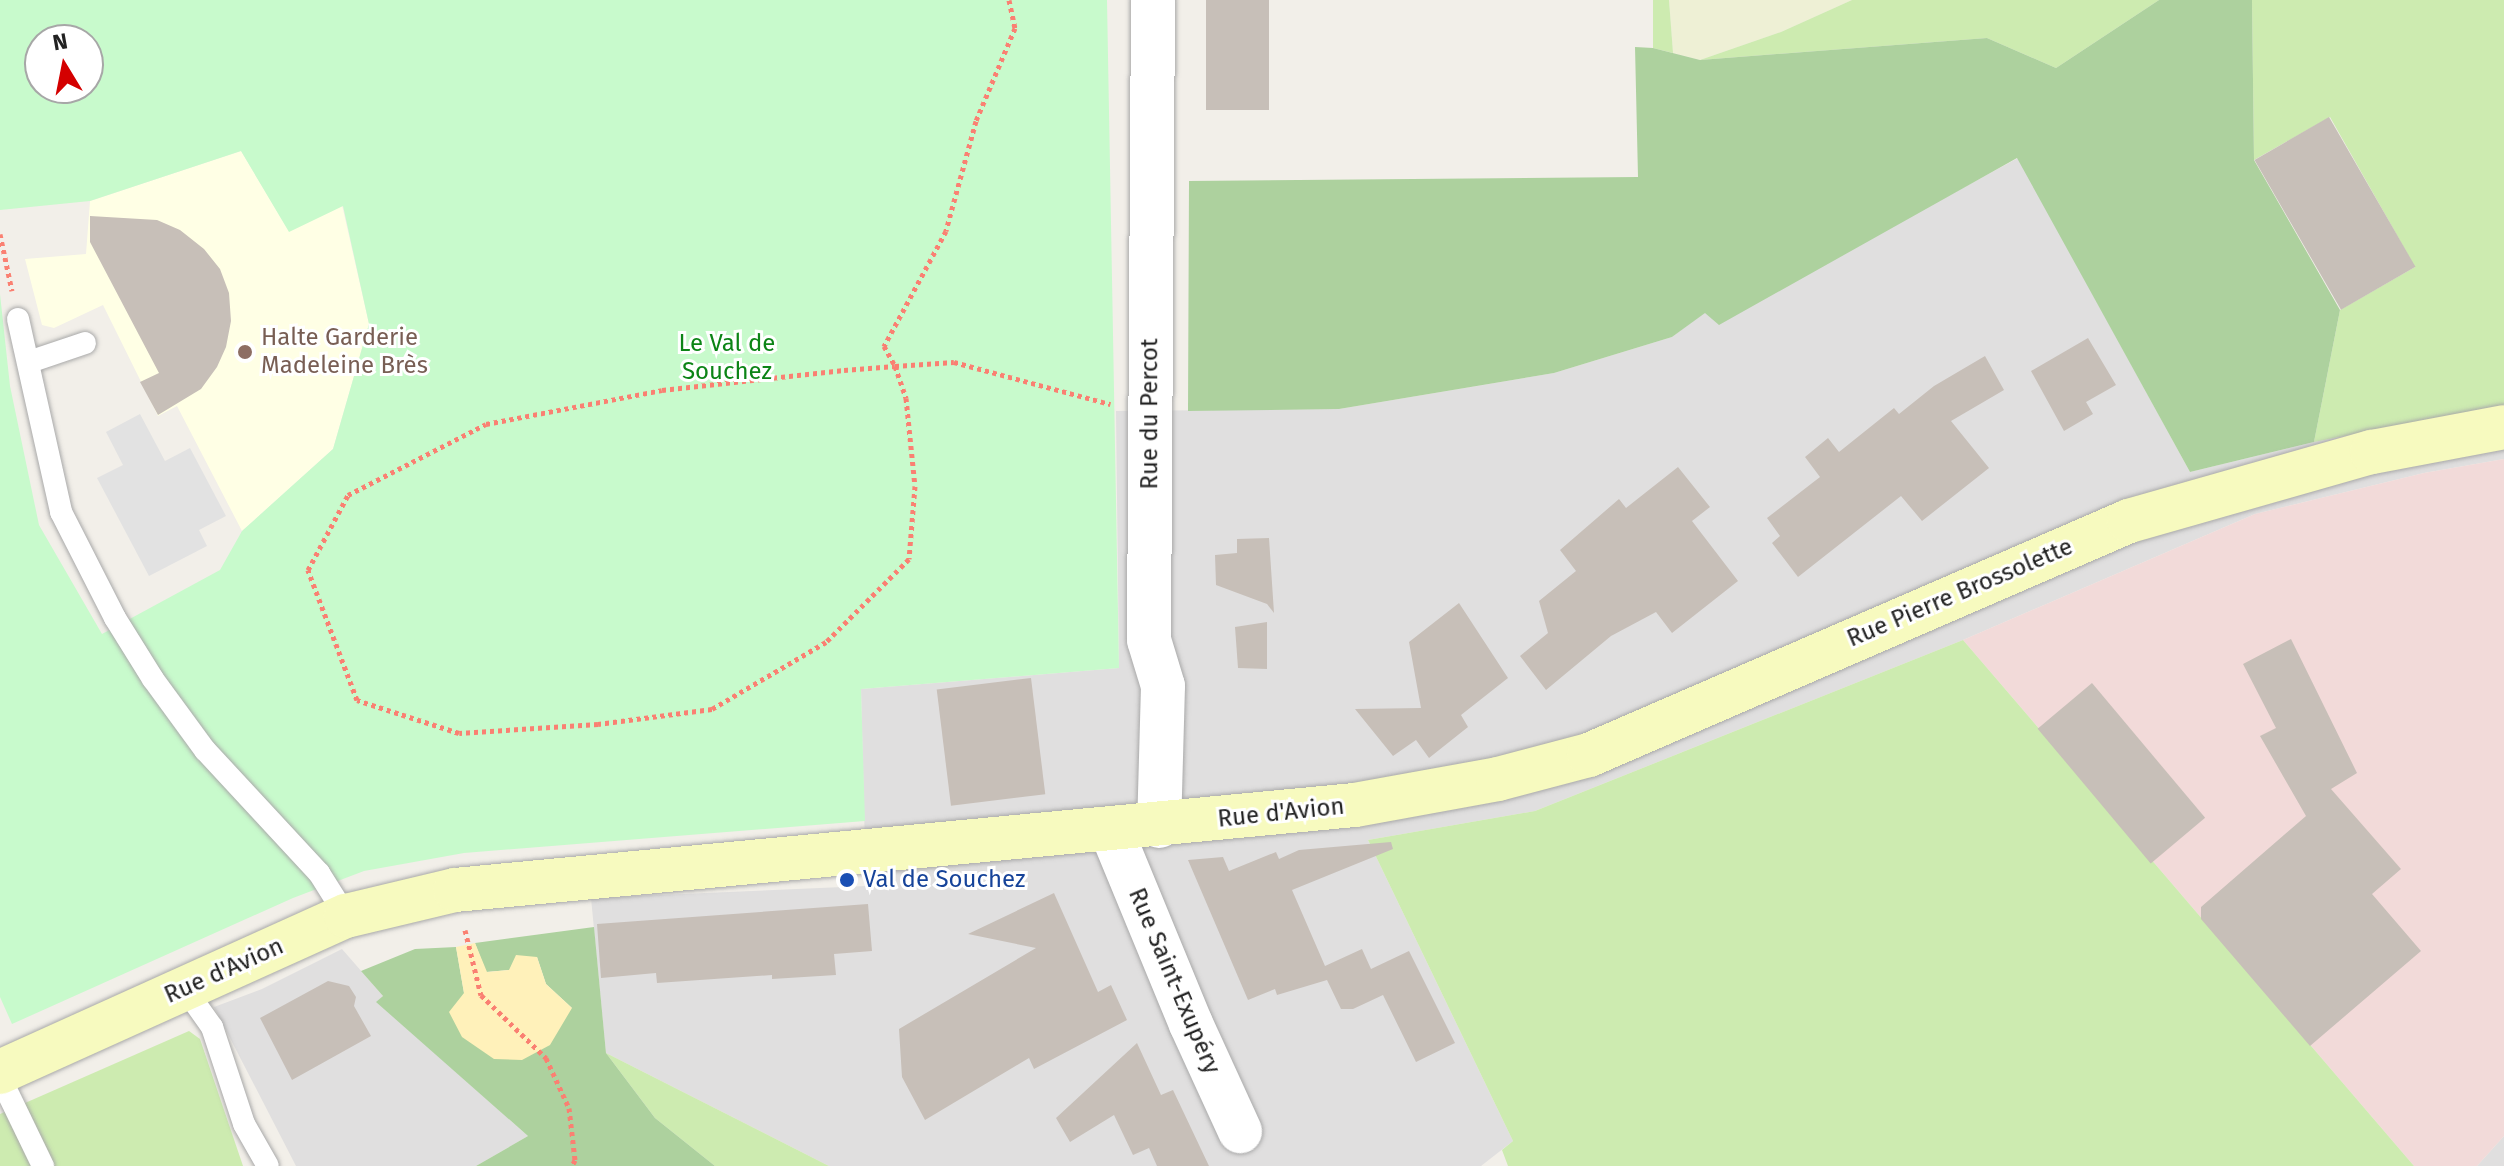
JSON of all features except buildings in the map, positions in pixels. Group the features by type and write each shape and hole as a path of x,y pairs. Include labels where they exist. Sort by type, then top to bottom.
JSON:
{"street":[{"name":"Rue du Percot","path":"1135,828 1163,686 1149,640 1153,0"},
{"name":"Rue Pierre Brossolette","path":"1428,795 1589,755 2129,521 2372,452 2504,427"},
{"name":"Rue d'Avion","path":"0,1074 346,916 455,890 1135,828 1428,795"},
{"name":"Rue Saint-Exupéry","path":"1135,828 1191,1024 1240,1131"}],"lane":[{"path":"18,319 61,512 115,618 153,679 205,750 319,873 346,916"},
{"path":"29,362 85,343"},
{"path":"185,989 212,1027 244,1124 268,1166"},
{"path":"0,1074 43,1166"}],"path":[{"path":"1009,0 1015,28 976,121 946,231 884,346 895,366 906,398 915,486 909,559 826,642 712,709 655,717 459,733 357,700 308,570 348,495 486,424 662,390 895,366 954,362 1150,414"},
{"path":"0,234 18,319"},
{"path":"455,890 481,995 546,1058 569,1108 575,1160 572,1166"}],"shaded area":[{"path":"1669,0 1852,0 1781,32 1700,60 1673,53"},
{"name":"Halte Garderie Madeleine Brès","path":"241,151 289,231 342,205 369,324 333,449 242,531 177,406 158,416 103,305 54,328 42,325 25,259 86,254 90,201"},
{"path":"2018,158 2190,472 2314,442 2504,405 2504,459 2424,473 2255,514 1963,640 1535,811 1368,840 1513,1141 1481,1166 829,1166 606,1053 591,898 866,886 861,689 1119,668 1116,411 1339,409 1554,373 1672,337 1705,312 1889,228"},
{"path":"140,414 165,461 190,448 226,516 199,530 207,546 149,576 97,478 123,465 106,432"},
{"path":"2504,459 2504,1136 2477,1166 2414,1166 1963,640 2255,514 2424,473"},
{"path":"342,949 383,996 377,1002 528,1136 476,1166 296,1166 214,1007 262,989"},
{"path":"2504,1136 2504,1166 2477,1166"}],"green space":[{"name":"Le Val de Souchez","path":"0,0 1107,0 1119,668 861,689 865,821 464,853 364,871 293,898 12,1024 0,997 0,294 10,386 39,525 102,634 220,570 242,531 333,449 369,324 343,206 289,232 241,151 90,201 0,210"},
{"path":"1653,0 1669,0 1673,53 1653,48"},
{"path":"1852,0 2159,0 2056,68 1987,38 1700,60 1781,32"},
{"path":"2159,0 2252,0 2254,160 2340,310 2314,442 2190,472 2017,158 1719,325 1705,313 1672,337 1554,373 1339,409 1188,411 1189,181 1638,177 1635,47 1653,48 1700,60 1987,38 2056,68"},
{"path":"2252,0 2504,0 2504,405 2314,442 2340,310 2415,267 2330,117 2254,160"},
{"path":"1963,640 2414,1166 1508,1166 1502,1150 1513,1141 1368,840 1535,811"},
{"path":"594,927 606,1053 655,1118 715,1166 476,1166 528,1136 376,1002 383,996 361,971 415,949 456,947 464,993 572,1008 546,984 537,957 509,970 486,972 475,943"},
{"path":"189,1031 200,1039 243,1166 0,1166 0,1114"},
{"path":"606,1053 829,1166 715,1166 655,1118"}],"sand":[{"path":"475,943 487,972 509,970 516,955 537,957 546,984 572,1008 550,1045 522,1060 494,1059 462,1037 449,1012 464,993 456,947"}],"place":[{"name":"Halte Garderie Madeleine Brès","path":"245,352"},
{"name":"Val de Souchez","path":"847,880"}]}
